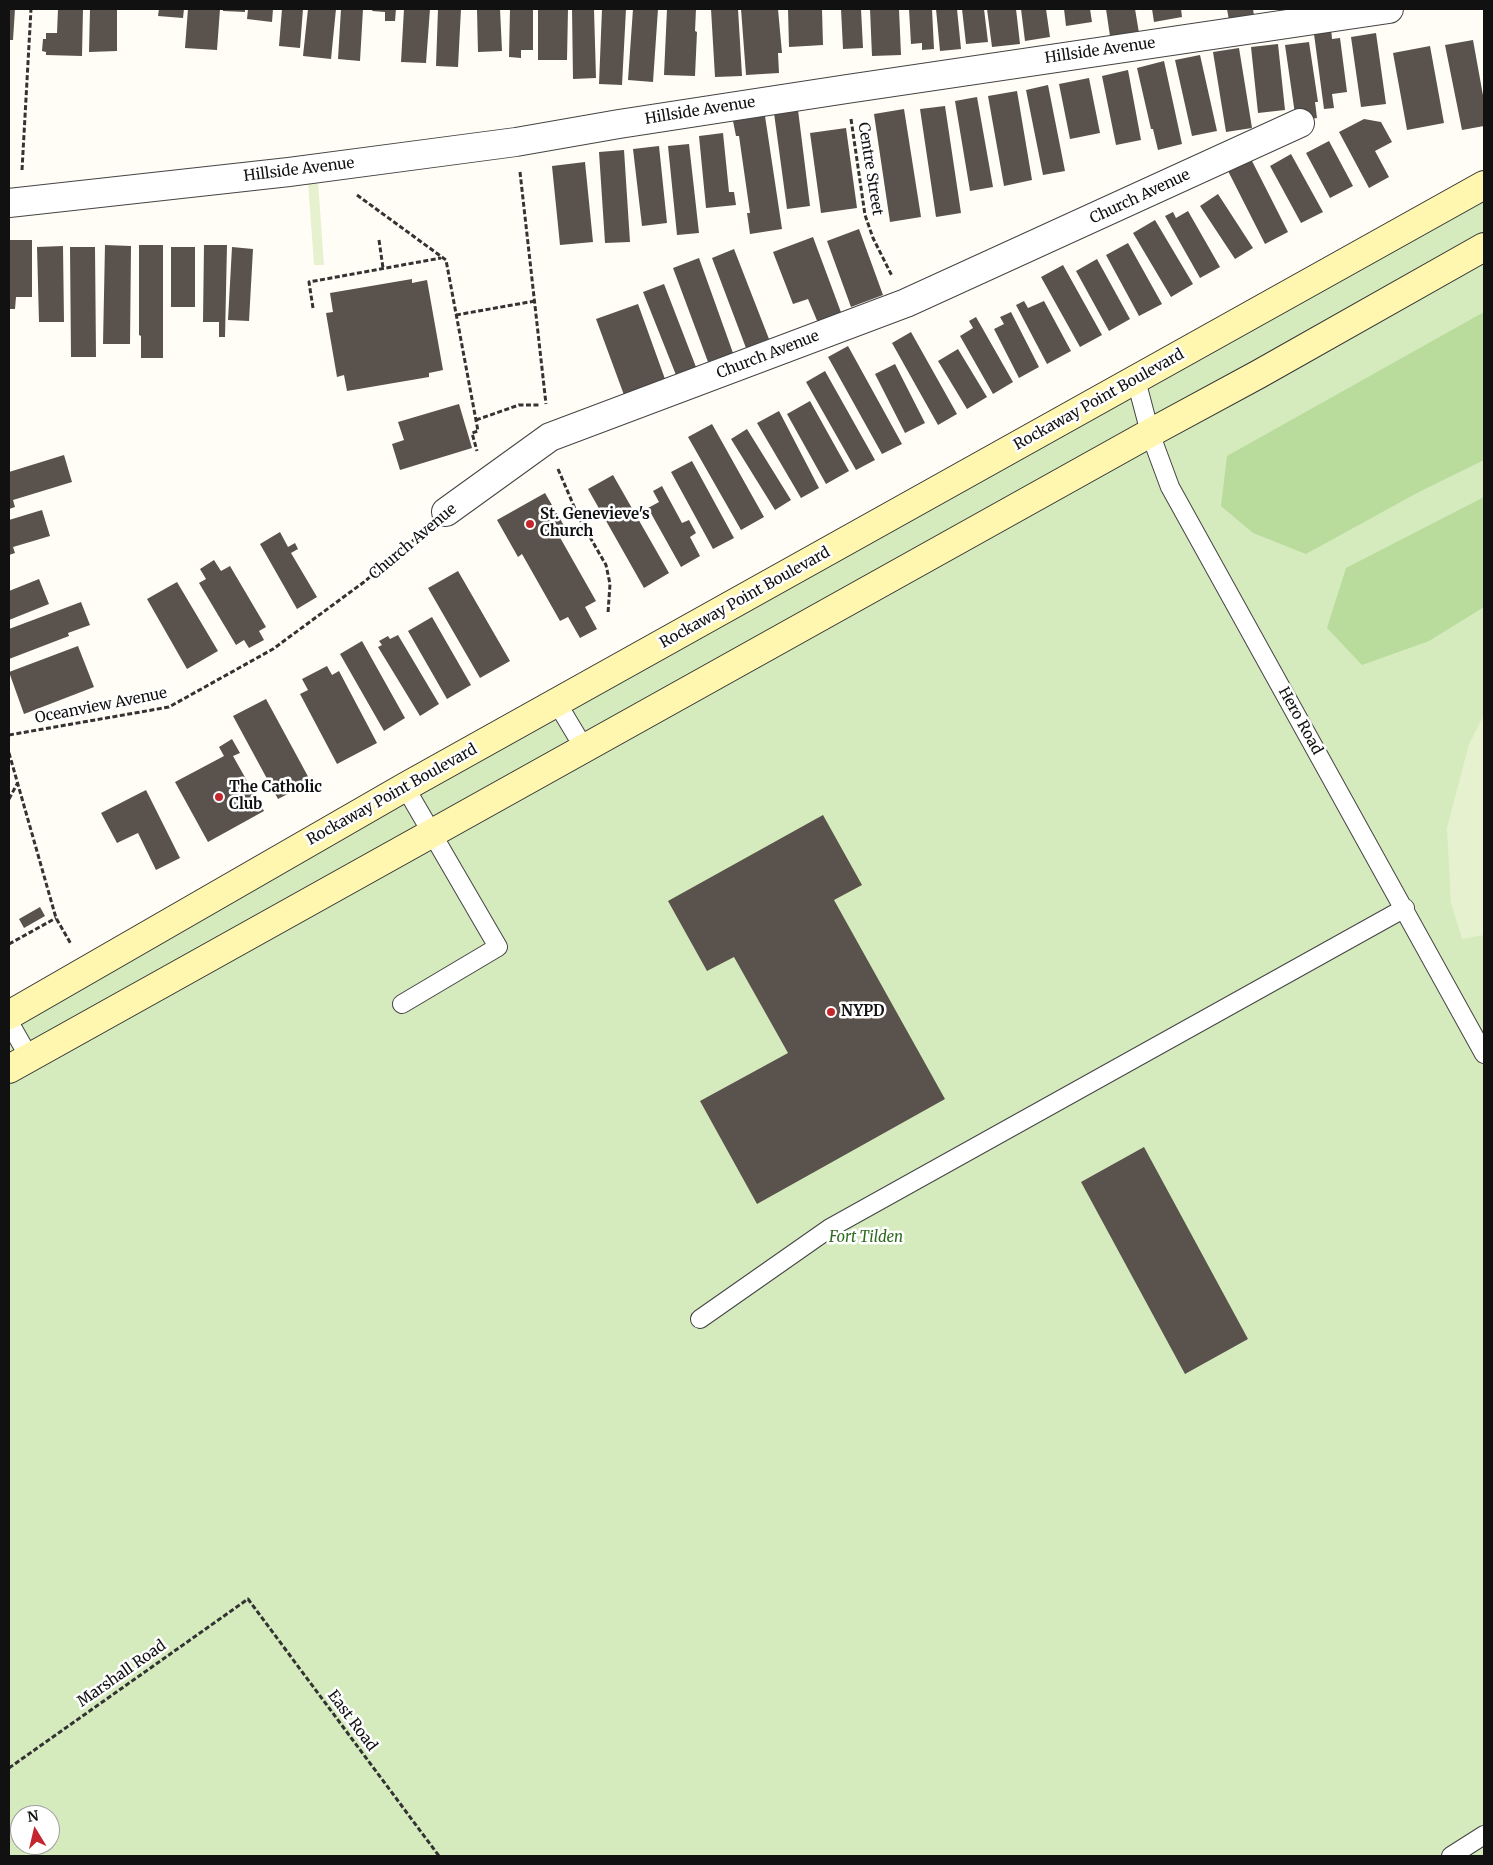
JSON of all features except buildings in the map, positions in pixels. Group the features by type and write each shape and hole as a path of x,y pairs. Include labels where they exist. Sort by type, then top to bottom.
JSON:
{"street":[{"name":"Hillside Avenue","path":"15,203 321,168 516,142 847,89 1389,9"},
{"name":"Church Avenue","path":"446,512 550,437 906,303 1300,123"},
{"name":"Rockaway Point Boulevard","path":"9,1014 405,787 1484,185"},
{"path":"19,1063 1150,433 1268,370 1484,247"}],"lane":[{"name":"Hero Road","path":"1136,380 1150,433 1170,487 1405,908 1484,1054"},
{"path":"557,702 584,748"},
{"path":"402,1004 498,947 405,787"},
{"path":"700,1319 830,1228 1405,908"},
{"path":"9,1022 19,1063"},
{"path":"1450,1856 1484,1835"}],"path":[{"path":"15,203 31,9"},
{"name":"Centre Street","path":"847,89 865,215 873,238 906,303"},
{"path":"516,142 554,459 579,518 606,565 610,584 608,613"},
{"path":"321,168 446,260 478,431 472,433 486,483"},
{"path":"379,240 383,268"},
{"path":"313,308 309,282 442,258"},
{"path":"456,315 535,301"},
{"name":"Church Avenue","path":"273,649 364,582 446,512"},
{"name":"Oceanview Avenue","path":"9,735 169,707 273,649"},
{"path":"9,753 56,918 74,951"},
{"path":"9,799 17,783"},
{"path":"9,944 56,918"},
{"name":"Marshall Road","path":"9,1768 248,1599"},
{"name":"East Road","path":"248,1599 438,1856"}],"green space":[{"path":"318,181 324,265 314,265 308,182"},
{"name":"Fort Tilden","path":"1484,186 1484,1856 9,1856 9,1009"},
{"path":"1484,312 1484,460 1417,493 1306,554 1253,533 1221,506 1227,456"},
{"path":"1484,497 1484,607 1429,641 1362,665 1327,628 1346,568"},
{"path":"1484,715 1484,935 1462,939 1451,903 1447,828 1469,744"}],"place":[{"name":"St. Genevieve's Church","path":"530,524"},
{"name":"The Catholic Club","path":"219,797"},
{"name":"NYPD","path":"831,1012"}]}
